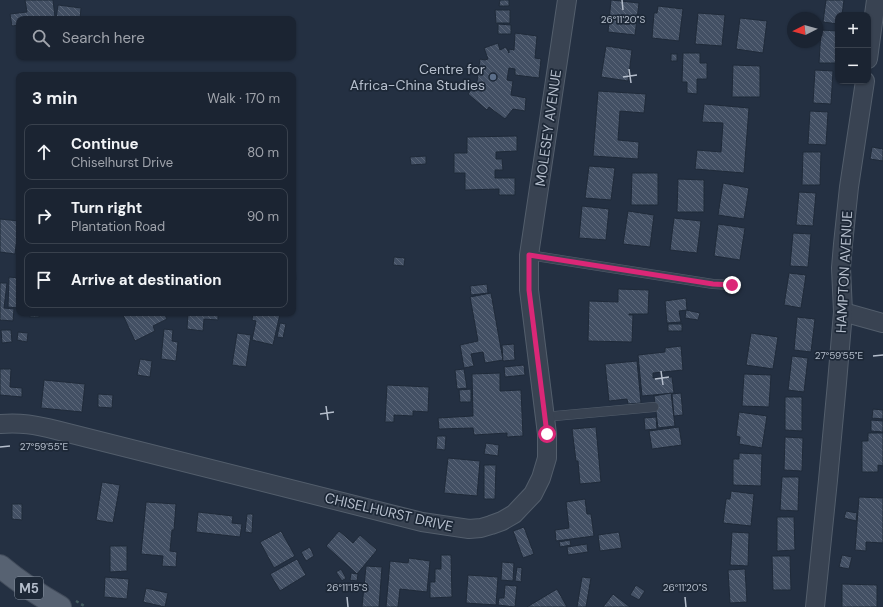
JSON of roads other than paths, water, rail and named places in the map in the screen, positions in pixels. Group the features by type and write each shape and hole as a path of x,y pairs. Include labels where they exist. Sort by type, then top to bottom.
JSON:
{"main road":[{"name":"M5","path":"0,566 14,578 60,607"}],"street":[{"name":"MOLESEY AVENUE","path":"529,255 567,0"},
{"path":"869,48 876,0"},
{"name":"HAMPTON AVENUE","path":"815,607 828,480 842,312 843,244 849,187 865,84"},
{"name":"CHISELHURST DRIVE","path":"0,424 30,424 43,427 422,522 469,529 481,528 502,521 514,514 533,494 541,478 547,458 547,434 529,290 529,255"},
{"path":"842,312 883,323"}],"lane":[{"path":"529,255 713,284 732,285"},
{"path":"544,417 654,407"}],"place":[{"name":"Centre for Africa-China Studies","path":"493,77"}]}
